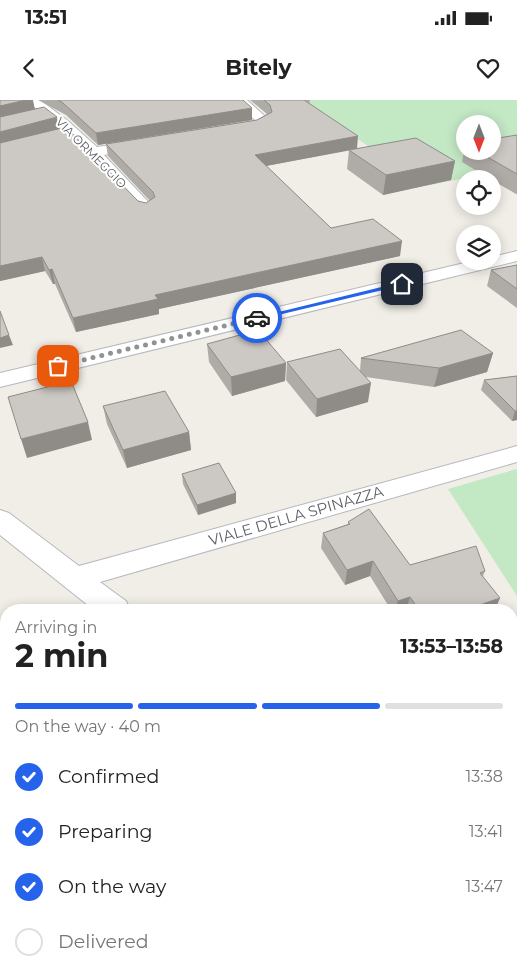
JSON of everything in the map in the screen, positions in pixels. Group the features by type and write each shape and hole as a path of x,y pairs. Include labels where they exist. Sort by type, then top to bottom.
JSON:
{"street":[{"name":"VIA ORMEGGIO","path":"32,100 51,112 94,152 146,210"},
{"path":"218,132 262,123 264,120 239,100"},
{"path":"34,116 51,112"},
{"path":"53,137 71,132"},
{"path":"94,152 161,141"},
{"path":"0,380 517,256"},
{"name":"VIALE DELLA SPINAZZA","path":"75,578 517,454"},
{"path":"0,520 108,604"}],"green space":[{"path":"302,100 517,100 517,168 501,171 456,170 456,180 425,186"},
{"path":"517,469 517,596 448,489"}],"building":[{"path":"0,100 26,100 0,106"},
{"path":"58,100 243,100 252,108 96,133"},
{"path":"264,100 304,100 358,136 255,155 331,228 373,219 402,241 155,295 158,299 73,318 52,269 49,270 42,257 0,266 0,143 66,127 138,201 146,203 155,197 153,192 106,144 257,120 272,112 270,105"},
{"path":"44,107 57,117 0,132 0,117"},
{"path":"517,135 517,174 493,160 501,160 501,138"},
{"path":"416,138 455,161 386,175 349,150"},
{"path":"517,265 517,289 491,270 501,270 501,268"},
{"path":"0,311 9,335 0,338"},
{"path":"258,330 286,363 231,377 207,344"},
{"path":"461,330 493,353 439,368 361,358"},
{"path":"340,349 371,383 317,399 287,362"},
{"path":"517,376 517,411 515,411 484,380"},
{"path":"71,381 88,422 21,439 8,397"},
{"path":"165,391 189,432 123,450 103,406"},
{"path":"219,463 236,493 197,505 182,474"},
{"path":"369,509 410,565 476,546 485,571 480,573 500,598 482,604 415,604 410,597 398,601 373,561 347,570 323,533 350,524 348,522"}],"way so far":[{"path":"58,366 257,318"}],"route":[{"path":"257,318 402,284"}]}
